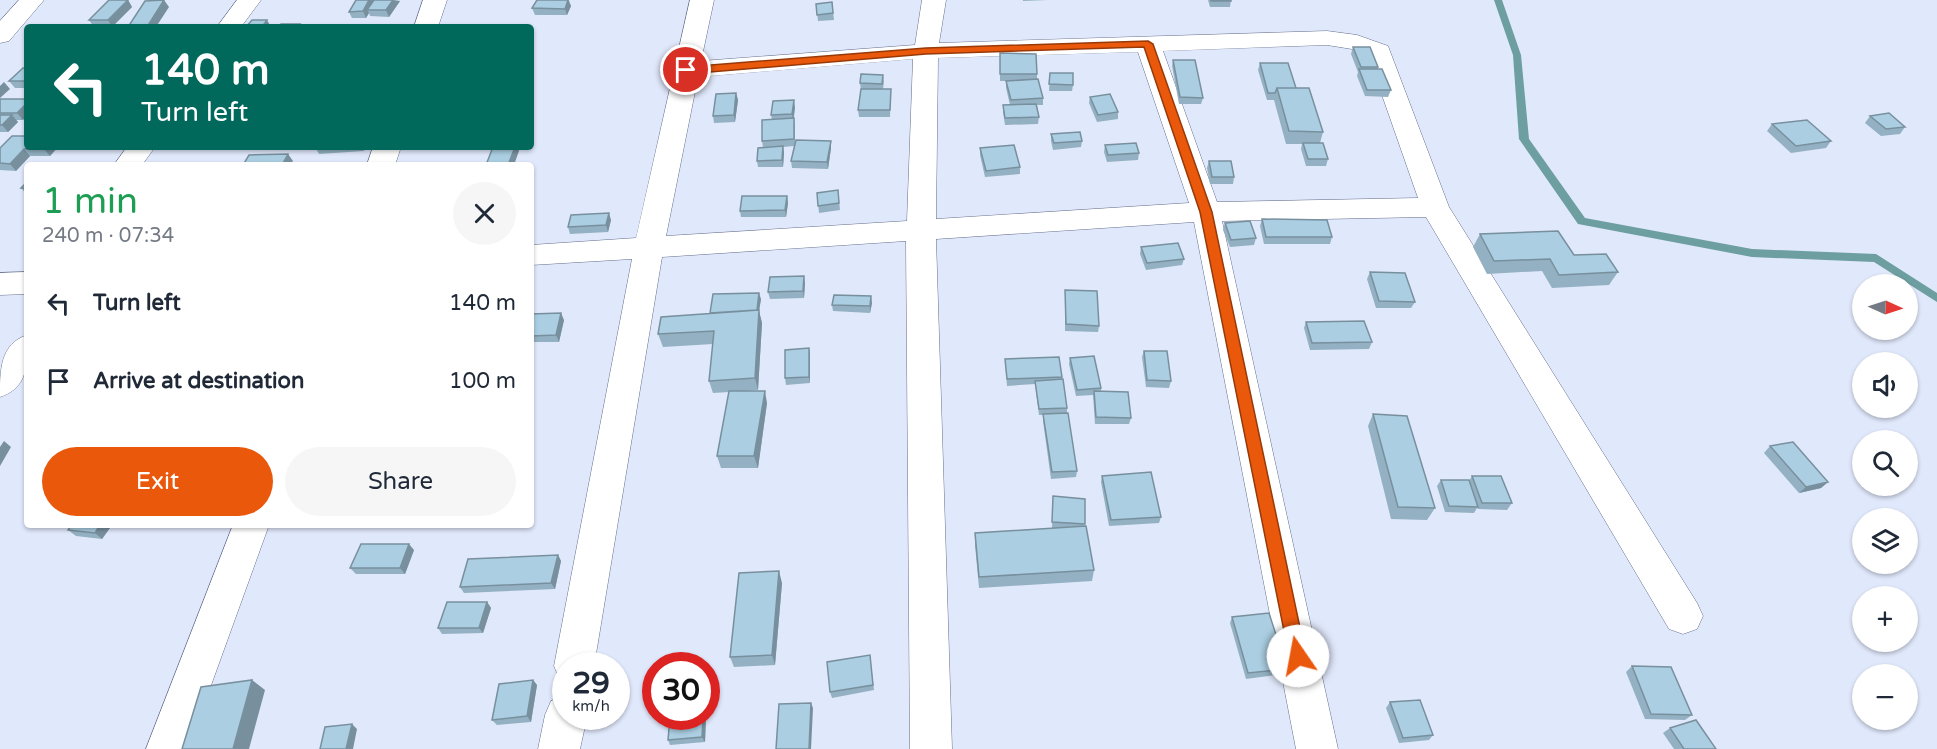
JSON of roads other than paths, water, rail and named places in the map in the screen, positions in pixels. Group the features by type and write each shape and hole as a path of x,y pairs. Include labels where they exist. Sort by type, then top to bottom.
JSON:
{"street":[{"path":"0,36 32,0"},
{"path":"231,24 249,0"},
{"path":"427,24 435,0"},
{"path":"577,652 649,248 702,0"},
{"path":"931,749 921,230 926,51 934,0"},
{"path":"686,70 926,51 1326,38 1357,42 1379,51 1435,207 1683,616"},
{"path":"1148,44 1206,212 1317,749"},
{"path":"534,255 1206,212 1435,207"},
{"path":"0,284 24,283"},
{"path":"0,384 24,351"},
{"path":"167,749 250,528"},
{"path":"560,749 563,730"}],"waterway":[{"path":"1498,0 1517,55 1524,139 1582,221 1752,253 1876,258 1937,298"}]}
